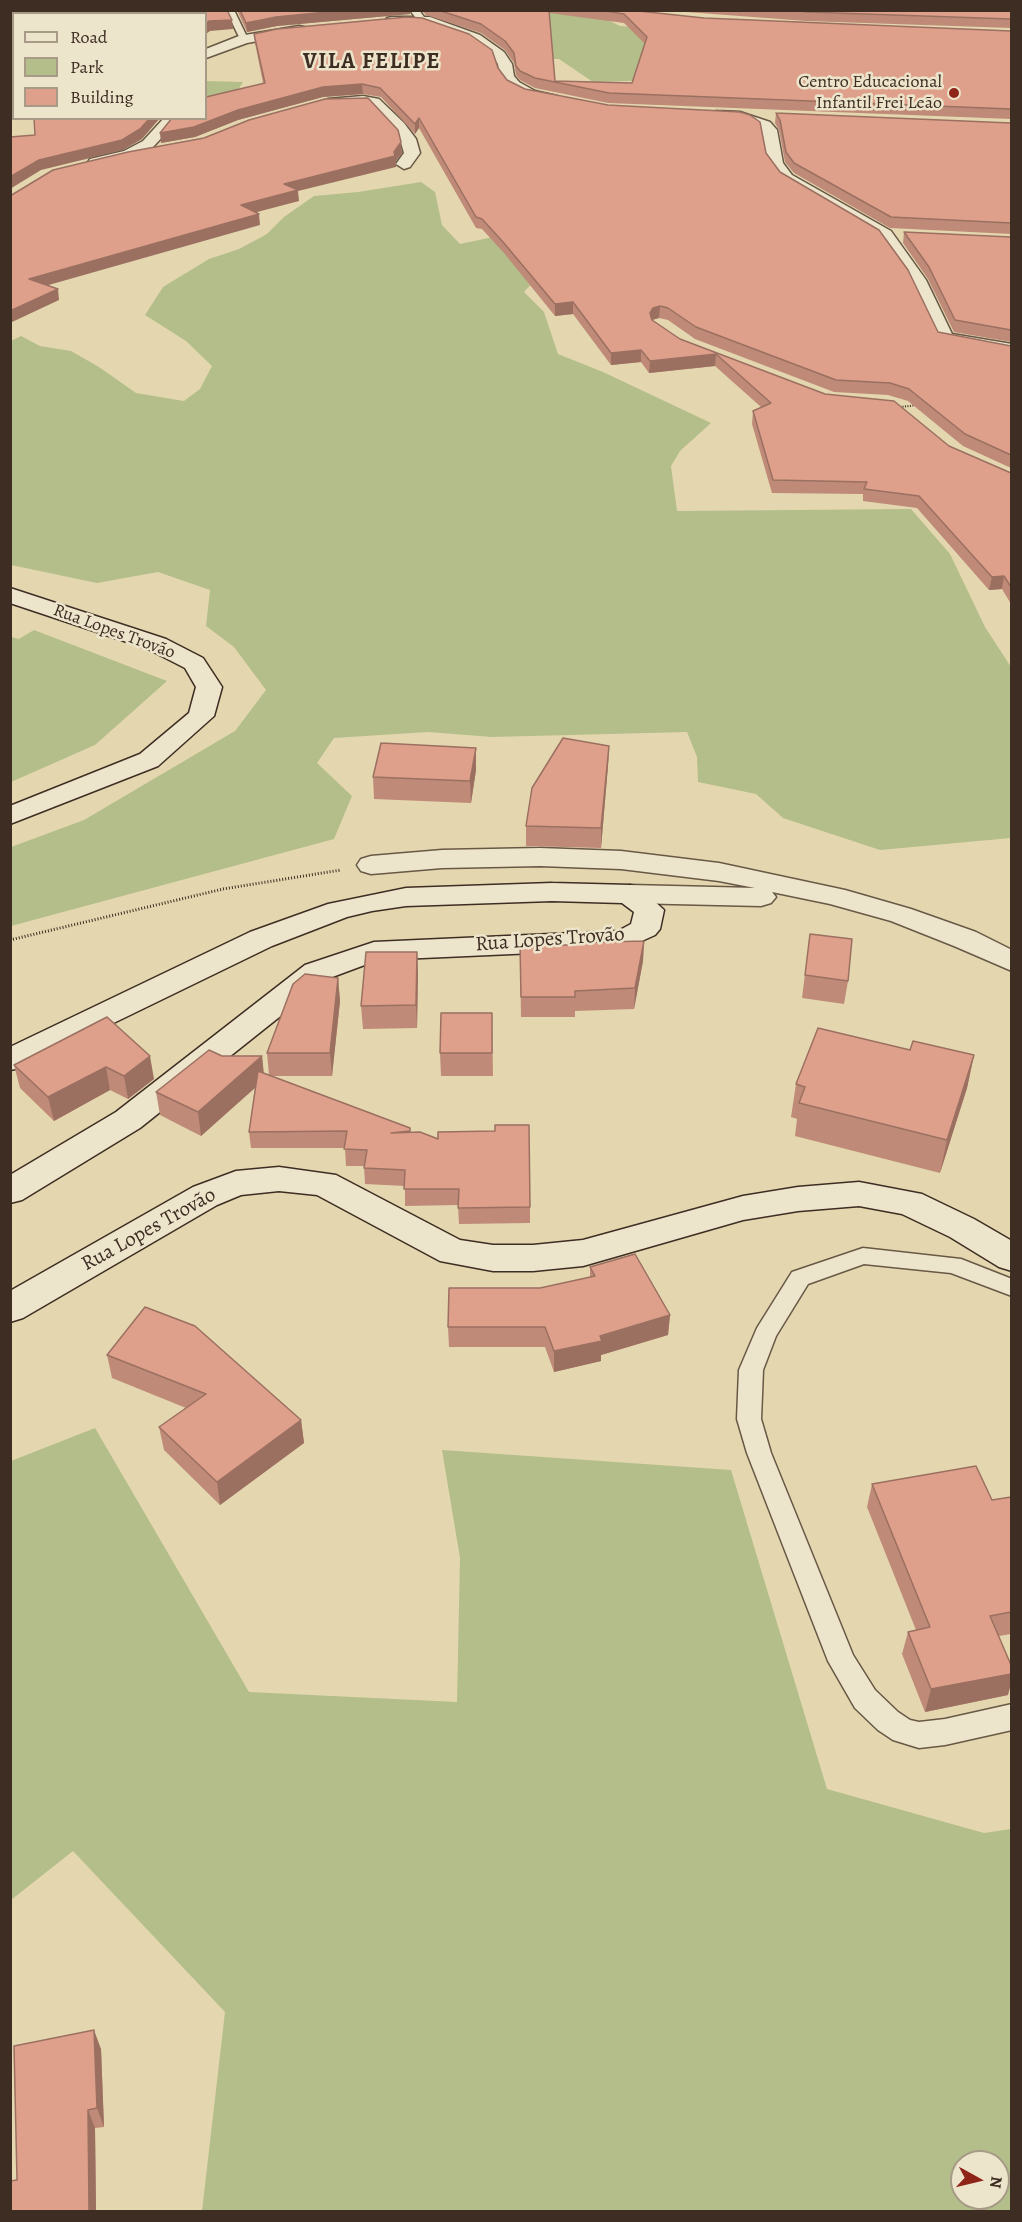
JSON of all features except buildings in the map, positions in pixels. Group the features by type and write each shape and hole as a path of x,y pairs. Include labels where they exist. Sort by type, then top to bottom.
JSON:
{"street":[{"path":"377,23 415,15 438,23 476,39 499,54 505,64 507,76 514,85 530,94 563,101"},
{"path":"207,54 244,39 310,29"},
{"path":"313,106 342,100 374,102 399,126 408,139 412,153 404,164"},
{"path":"696,114 776,117"},
{"path":"740,116 765,124 769,130 775,163 786,178 885,236 917,280 945,339 1011,350"},
{"path":"129,155 148,144 171,120"},
{"path":"78,166 164,150"},
{"path":"885,236 908,236"},
{"name":"Rua Lopes Trovão","path":"10,595 158,644 194,663 209,687 201,716 149,760 10,816"},
{"path":"371,865 453,859 540,857 621,860 719,872 835,896 901,915 965,939 1011,962"},
{"name":"Rua Lopes Trovão","path":"10,1059 261,939 338,910 406,897 552,892 630,894 649,910 645,929 624,939 374,951 316,972 128,1120 10,1191"},
{"path":"630,894 835,896"},
{"name":"Rua Lopes Trovão","path":"10,1308 205,1196 236,1183 279,1179 324,1184 453,1252 493,1258 533,1258 583,1253 743,1208 798,1198 858,1194 910,1203 962,1228 1011,1258"}],"lane":[{"path":"230,10 244,39"},
{"path":"1011,1288 953,1265 863,1256 800,1278 765,1334 751,1370 749,1419 759,1453 842,1661 865,1699 888,1721 903,1731 919,1735 945,1732 1011,1717"}],"path":[{"path":"900,406 920,405"},
{"path":"10,940 223,889 371,865"}],"green space":[{"path":"607,11 604,18 620,26 685,31 660,80 593,82 559,59 534,59 500,13"},
{"path":"207,81 243,82 228,106 207,106"},
{"path":"421,182 435,192 442,225 460,244 535,228 542,272 524,292 544,312 558,354 603,372 711,423 680,451 671,466 677,511 911,509 950,554 985,627 1011,667 1011,838 880,850 783,818 756,794 698,782 697,757 687,732 492,737 428,732 334,738 317,763 352,796 334,839 11,926 11,847 84,820 235,731 266,690 234,647 206,626 210,590 158,572 97,583 11,565 11,341 21,336 40,346 71,351 136,393 184,401 200,389 212,366 186,341 145,315 163,287 209,259 239,249 267,234 284,217 314,196"},
{"path":"34,630 167,681 95,745 11,782 11,637 19,639"},
{"path":"95,1428 249,1692 457,1702 460,1558 442,1450 731,1470 827,1789 984,1833 1011,1829 1011,2211 202,2211 225,2012 73,1851 11,1900 11,1461"}],"place":[{"name":"Centro Educacional Infantil Frei Leão","path":"954,93"}],"district":[{"name":"VILA FELIPE","path":"372,63"}]}
